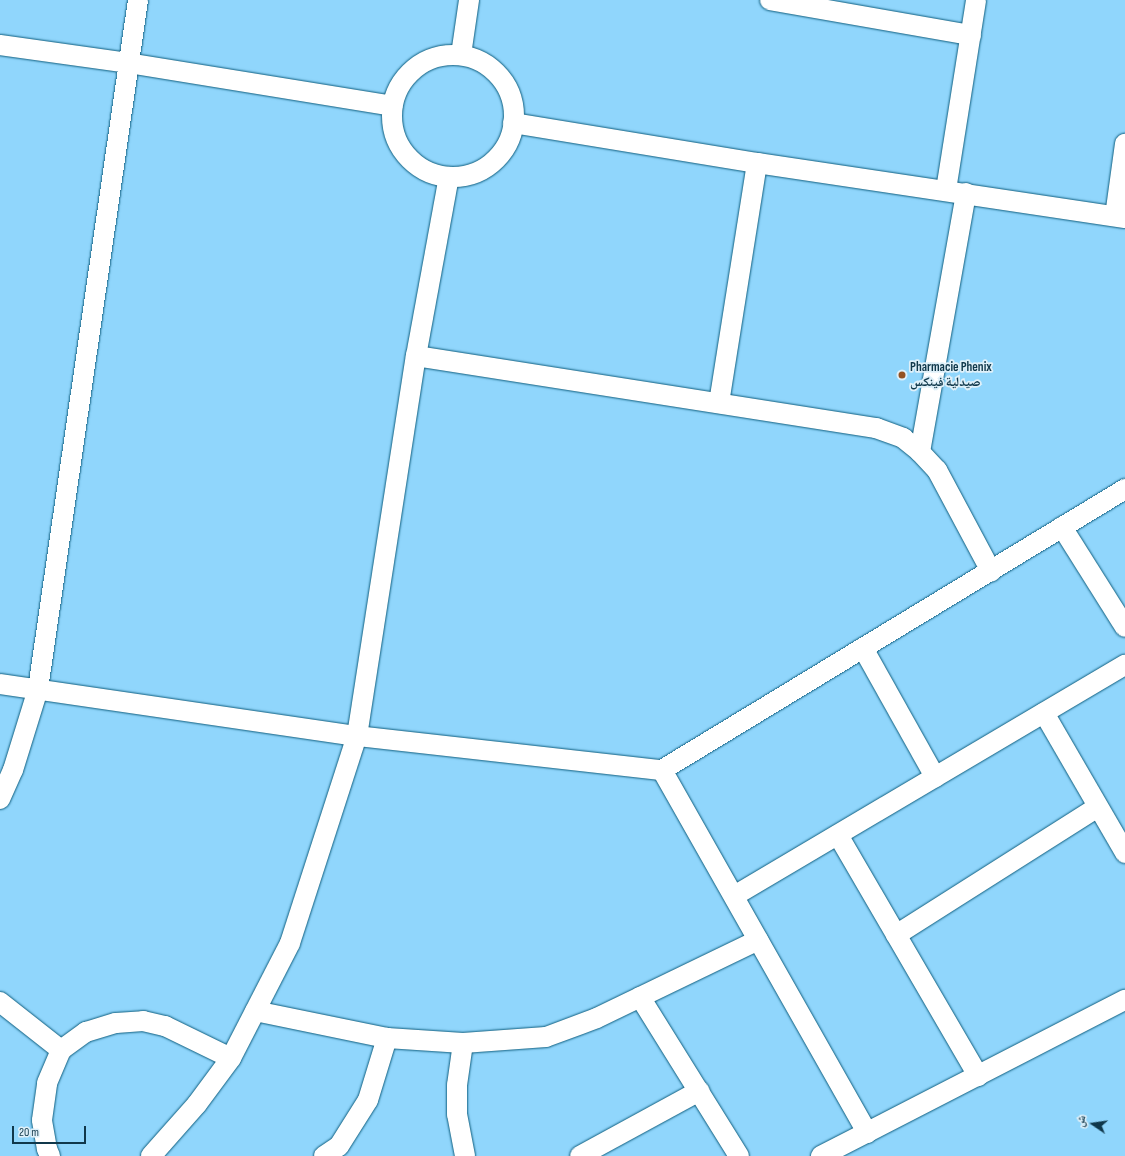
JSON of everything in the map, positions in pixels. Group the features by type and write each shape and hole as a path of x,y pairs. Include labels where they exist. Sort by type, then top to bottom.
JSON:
{"street":[{"path":"0,799 13,770 38,689 138,0"},
{"path":"460,55 470,0"},
{"path":"770,0 971,35"},
{"path":"946,190 976,0"},
{"path":"0,45 128,63 393,106"},
{"path":"460,55 477,60 492,68 504,81 511,97 513,122 512,134 502,152 488,166 469,175 449,177 430,172 413,161 400,146 393,126 393,106 399,88 410,73 425,62 442,56 460,55"},
{"path":"513,122 757,163 1120,217 1125,144"},
{"path":"719,403 757,163"},
{"path":"151,1156 197,1104 231,1058 290,943 357,736 416,356 449,177"},
{"path":"920,452 966,193"},
{"path":"416,356 876,428 903,438 920,452 937,470 990,571"},
{"path":"0,684 357,736 662,770 1125,489"},
{"path":"1062,527 1125,627"},
{"path":"863,648 935,778"},
{"path":"734,896 1125,665"},
{"path":"1044,713 1125,853"},
{"path":"662,770 868,1133"},
{"path":"896,935 1098,807"},
{"path":"838,835 978,1076"},
{"path":"255,1011 387,1038 463,1044 546,1037 597,1018 758,940"},
{"path":"640,997 739,1156"},
{"path":"821,1156 1125,1000"},
{"path":"0,1002 61,1050"},
{"path":"50,1156 47,1150 42,1120 47,1083 61,1050 86,1032 116,1023 143,1021 165,1026 231,1058"},
{"path":"324,1156 339,1146 368,1100 387,1038"},
{"path":"463,1044 457,1092 457,1114 465,1156"},
{"path":"580,1156 699,1091"}],"place":[{"name":"Pharmacie Phenix صيدلية فينكس","path":"902,375"}]}
